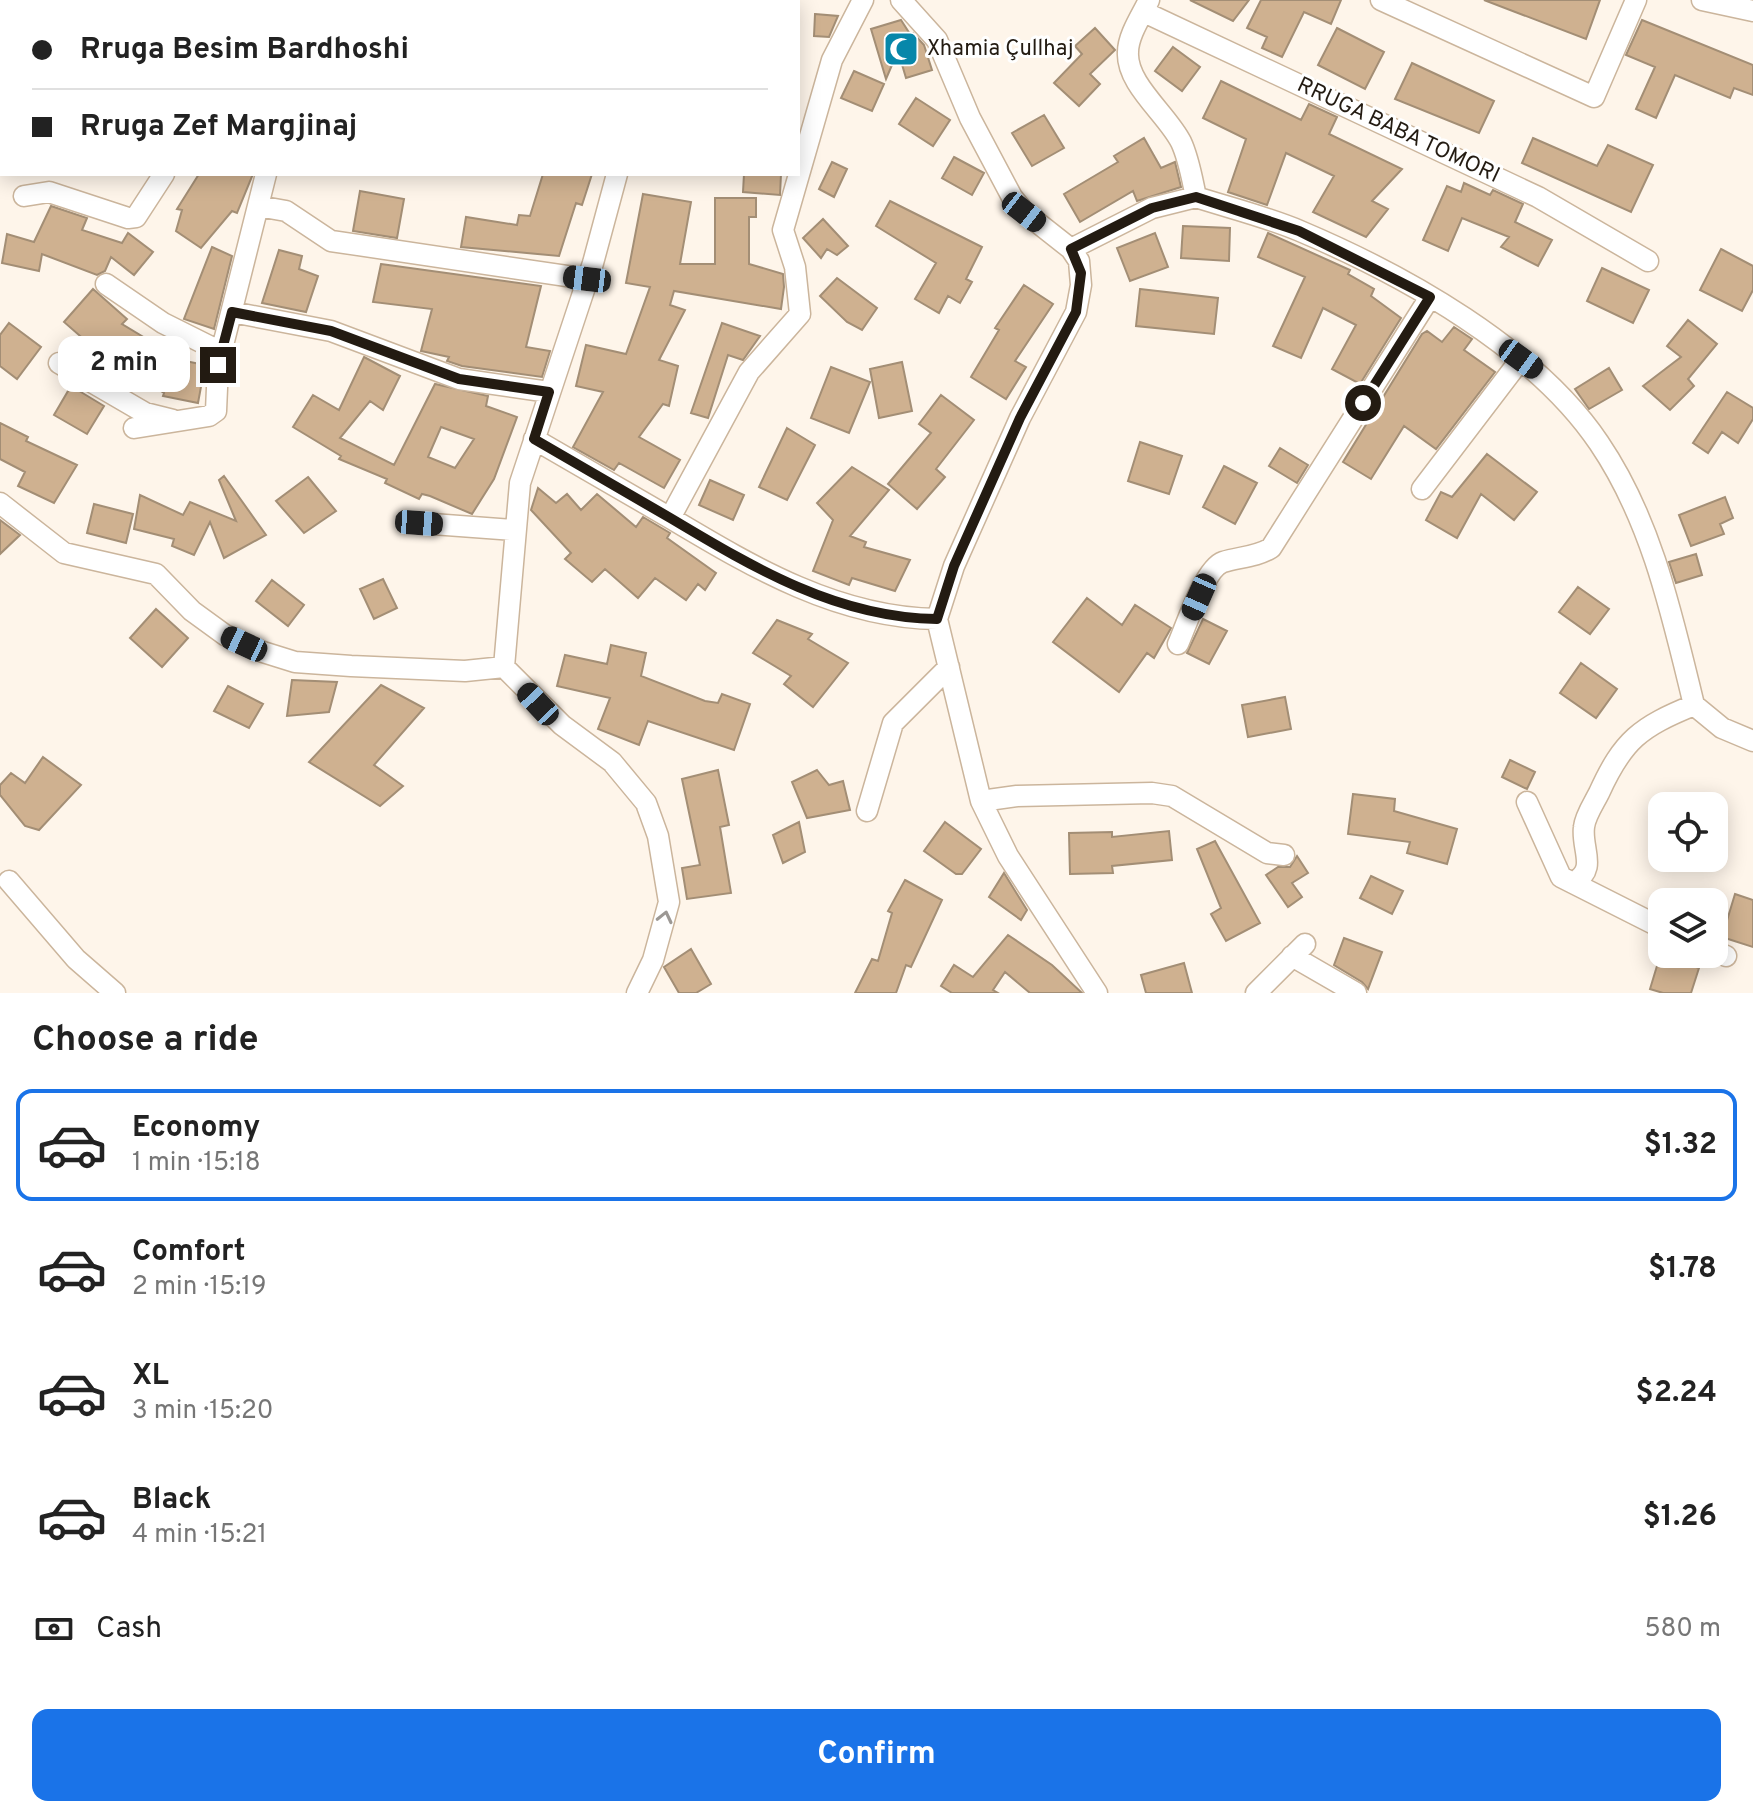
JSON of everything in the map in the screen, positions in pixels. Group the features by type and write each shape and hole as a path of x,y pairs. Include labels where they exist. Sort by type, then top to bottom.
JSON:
{"street":[{"path":"800,171 832,60 863,0"},
{"path":"901,0 937,40 970,118 1012,197 1024,212 1071,249 1081,273 1076,312 1020,418 954,566 937,619 981,801 1008,856 1097,993"},
{"path":"1381,0 1594,97 1636,0"},
{"path":"1702,0 1753,11"},
{"path":"1146,6 1128,47 1128,61 1145,95 1158,105 1181,142 1196,197"},
{"name":"RRUGA BABA TOMORI","path":"1146,6 1538,197 1648,261"},
{"path":"24,196 49,192 128,218 136,217 163,176"},
{"path":"134,428 209,416 216,411 221,352 266,176"},
{"path":"616,176 587,279 520,483 504,667 562,725 612,762 646,803 662,850 669,902 653,960 640,992"},
{"path":"670,518 749,372 800,314 795,267 783,230 799,176"},
{"path":"1071,249 1152,208 1196,197 1299,231 1430,297 1521,359 1570,403 1601,445 1639,517 1670,608 1694,705 1722,728 1753,741"},
{"path":"258,206 286,211 331,241 587,279"},
{"path":"106,284 163,323 221,352"},
{"path":"1178,644 1209,573 1219,563 1261,554 1271,548 1430,297"},
{"path":"232,312 331,331 459,379 549,392"},
{"path":"1422,489 1521,359"},
{"path":"59,363 145,413 180,422"},
{"path":"534,439 741,561 819,597 865,611 907,619 937,619"},
{"path":"0,503 64,553 156,574 192,611 225,635 263,652 295,662 351,666 465,671 504,667"},
{"path":"419,523 514,530"},
{"path":"867,811 893,723 949,667"},
{"path":"1574,882 1583,877 1589,865 1584,826 1619,751 1637,732 1694,705"},
{"path":"981,801 1032,796 1152,793 1172,796 1267,853 1284,855"},
{"path":"1527,802 1561,877 1621,911 1648,922"},
{"path":"9,881 76,959 115,993"},
{"path":"1256,993 1298,950 1356,993"}],"building":[{"path":"1190,0 1249,0 1233,21"},
{"path":"1261,0 1341,0 1331,24 1304,12 1282,57 1262,48 1267,37 1247,28"},
{"path":"1484,0 1600,0 1586,39"},
{"path":"815,14 838,16 829,37 814,36"},
{"name":"Xhamia Çullhaj","path":"901,20 910,34 913,33 924,45 932,70 906,78 898,51 886,79 871,29"},
{"path":"1642,20 1753,65 1753,95 1734,88 1730,98 1675,75 1656,118 1636,109 1655,67 1626,55"},
{"path":"1095,28 1115,50 1090,74 1100,84 1079,106 1054,83 1082,54 1075,46"},
{"path":"1337,28 1384,52 1365,89 1318,65"},
{"path":"1173,47 1200,67 1182,91 1155,71"},
{"path":"1412,63 1494,101 1479,133 1395,99"},
{"path":"854,71 884,84 872,111 841,98"},
{"path":"1221,81 1301,120 1309,104 1337,117 1329,134 1402,169 1372,201 1388,209 1366,237 1313,212 1334,176 1286,153 1267,205 1228,192 1246,139 1203,118"},
{"path":"916,98 950,120 933,146 899,124"},
{"path":"1044,115 1064,148 1032,166 1012,133"},
{"path":"1144,138 1161,168 1175,162 1181,187 1137,201 1133,191 1080,222 1064,194 1118,162 1114,156"},
{"path":"1533,138 1597,166 1608,145 1653,165 1631,212 1522,163"},
{"path":"954,157 984,173 972,195 942,178"},
{"path":"832,162 847,169 834,197 819,189"},
{"path":"198,176 252,176 237,213 232,211 201,248 176,231 182,210 177,209"},
{"path":"542,176 591,176 582,205 576,203 559,256 461,247 466,217 517,225 519,215 530,216"},
{"path":"744,176 781,176 780,195 743,192"},
{"path":"1464,183 1490,195 1493,190 1523,204 1515,222 1552,240 1538,266 1501,247 1509,237 1462,218 1448,251 1423,240 1447,186 1461,192"},
{"path":"360,191 404,199 397,238 353,231"},
{"path":"643,194 691,202 680,264 715,264 715,198 756,198 756,217 749,217 749,264 783,274 784,287 781,309 674,291 670,305 685,310 659,360 678,366 669,406 663,404 639,437 680,460 664,488 619,463 614,470 573,447 603,392 576,386 586,345 626,354 650,287 626,283"},
{"path":"890,201 982,247 966,279 972,282 960,303 948,296 939,313 915,299 936,263 876,226"},
{"path":"51,206 87,218 82,230 122,243 128,233 153,252 134,275 111,257 105,271 97,275 42,254 39,271 2,263 7,234 34,242"},
{"path":"823,219 848,246 837,255 827,249 821,258 803,238"},
{"path":"1183,226 1230,228 1229,261 1181,258"},
{"path":"1155,233 1168,267 1130,281 1117,248"},
{"path":"1268,233 1350,270 1348,274 1374,289 1371,296 1401,318 1360,384 1332,369 1356,325 1323,308 1301,358 1273,346 1305,277 1258,257"},
{"path":"212,247 232,256 214,329 184,319"},
{"path":"1721,249 1753,266 1753,290 1742,311 1700,290"},
{"path":"279,250 302,256 299,269 318,276 306,312 262,303"},
{"path":"381,264 541,286 526,347 550,351 542,377 462,366 447,361 449,357 421,351 432,309 373,302"},
{"path":"1602,268 1649,290 1633,323 1587,301"},
{"path":"837,278 877,308 862,330 847,322 820,296"},
{"path":"1024,285 1053,304 1015,361 1026,367 1006,399 971,377 999,330 995,328"},
{"path":"93,289 127,319 122,324 165,350 161,356 205,365 198,403 163,396 164,393 103,356 64,322"},
{"path":"1140,289 1218,298 1214,334 1136,326"},
{"path":"1688,320 1717,344 1688,379 1694,386 1670,410 1643,386 1681,357 1667,346"},
{"path":"9,323 41,347 17,379 0,366 0,335"},
{"path":"722,323 760,336 743,360 728,355 708,418 691,413"},
{"path":"1454,327 1472,339 1464,350 1495,372 1436,449 1404,426 1371,479 1343,462 1422,334 1427,331 1442,342"},
{"path":"364,357 400,376 383,410 370,401 340,438 394,465 435,384 488,396 486,406 517,417 494,479 472,514 430,496 422,494 419,499 385,483 387,479 339,459 341,456 293,427 313,395 339,410","holes":["441,427 474,439 455,468 428,457"]},
{"path":"902,362 912,411 879,418 870,369"},
{"path":"831,367 870,382 849,433 811,418"},
{"path":"1609,368 1622,390 1589,409 1575,389"},
{"path":"71,386 104,406 87,434 54,415"},
{"path":"1727,392 1753,408 1753,419 1738,443 1722,432 1708,453 1693,443"},
{"path":"941,395 974,420 936,469 945,477 917,509 888,484 931,433 919,424"},
{"path":"0,423 28,437 26,441 77,465 54,503 18,486 25,472 0,459"},
{"path":"787,428 815,445 787,500 759,487"},
{"path":"1140,442 1182,456 1169,494 1128,481"},
{"path":"1280,448 1308,465 1297,483 1269,466"},
{"path":"1487,454 1537,492 1514,520 1481,494 1457,538 1426,520 1441,492 1452,497"},
{"path":"1224,466 1257,483 1235,524 1203,507"},
{"path":"852,467 889,490 850,536 866,542 864,547 910,560 895,591 852,578 849,585 813,571 833,520 817,503"},
{"path":"224,476 266,535 224,558 210,522 194,555 172,546 174,539 134,529 140,495 183,515 190,502 236,521 219,480"},
{"path":"308,477 336,511 304,533 276,501"},
{"path":"710,480 744,495 733,520 699,505"},
{"path":"538,488 556,503 567,494 581,510 597,494 636,527 643,517 670,533 667,538 716,573 705,590 698,584 686,600 655,578 638,598 605,569 592,582 565,559 571,553 531,510"},
{"path":"1725,497 1733,518 1720,524 1724,534 1691,546 1679,515"},
{"path":"94,504 133,514 126,543 87,533"},
{"path":"0,520 20,535 0,554"},
{"path":"1696,554 1702,575 1676,583 1669,562"},
{"path":"383,579 397,608 374,619 360,589"},
{"path":"272,580 304,605 288,626 256,601"},
{"path":"1578,587 1609,609 1590,634 1559,612"},
{"path":"1087,598 1122,625 1135,605 1171,628 1154,658 1147,653 1119,692 1053,642"},
{"path":"156,609 188,638 162,667 130,638"},
{"path":"1203,619 1227,631 1209,664 1187,653"},
{"path":"777,620 812,634 808,639 848,663 813,707 784,684 791,676 753,653"},
{"path":"611,645 646,653 641,676 705,701 718,703 722,694 750,704 734,750 648,721 639,745 598,729 610,698 557,686 565,655 607,664"},
{"path":"1581,663 1617,689 1596,718 1560,693"},
{"path":"292,680 337,682 329,712 287,716"},
{"path":"381,685 424,708 374,765 403,786 380,806 309,762"},
{"path":"228,686 263,704 249,728 214,711"},
{"path":"1285,697 1291,729 1248,737 1242,705"},
{"path":"43,757 81,785 39,830 25,826 0,795 0,785 11,773 25,783"},
{"path":"1510,760 1535,772 1527,789 1502,777"},
{"path":"718,770 729,825 720,827 731,893 687,899 682,868 700,865 682,779"},
{"path":"817,770 829,785 843,781 850,810 807,818 792,782"},
{"path":"1353,794 1395,799 1394,811 1457,829 1447,864 1407,853 1410,842 1348,834"},
{"path":"799,822 805,852 783,863 773,835"},
{"path":"945,822 981,849 962,874 956,874 924,851"},
{"path":"1169,831 1172,860 1112,866 1113,873 1070,874 1069,833 1112,832 1112,837"},
{"path":"1215,841 1260,923 1226,941 1211,914 1221,908 1197,849"},
{"path":"1297,856 1308,873 1292,883 1302,897 1288,907 1266,875 1278,867 1290,867"},
{"path":"1004,873 1027,910 1021,920 989,897"},
{"path":"1371,876 1403,891 1392,914 1360,898"},
{"path":"905,880 942,900 911,967 906,965 896,993 855,993 872,959 878,961 892,913 888,911"},
{"path":"1735,894 1753,900 1753,947 1728,939 1728,917"},
{"path":"1008,935 1052,965 1082,993 1030,993 1005,972 993,990 998,993 952,993 941,986 954,965 973,977"},
{"path":"1344,938 1382,952 1368,989 1334,965"},
{"path":"691,949 711,984 696,993 679,993 664,967"},
{"path":"1184,963 1192,993 1146,993 1141,975"},
{"path":"1656,968 1699,968 1691,993 1663,993 1650,989"}],"place":[{"name":"Xhamia Çullhaj","path":"901,49"}],"route":[{"path":"218,365 232,312 331,331 432,372 459,379 549,392 534,439 741,561 819,597 865,611 907,619 937,619 954,566 1020,418 1076,312 1081,273 1079,261 1071,249 1113,224 1152,208 1196,197 1299,231 1430,297 1363,403"}]}
